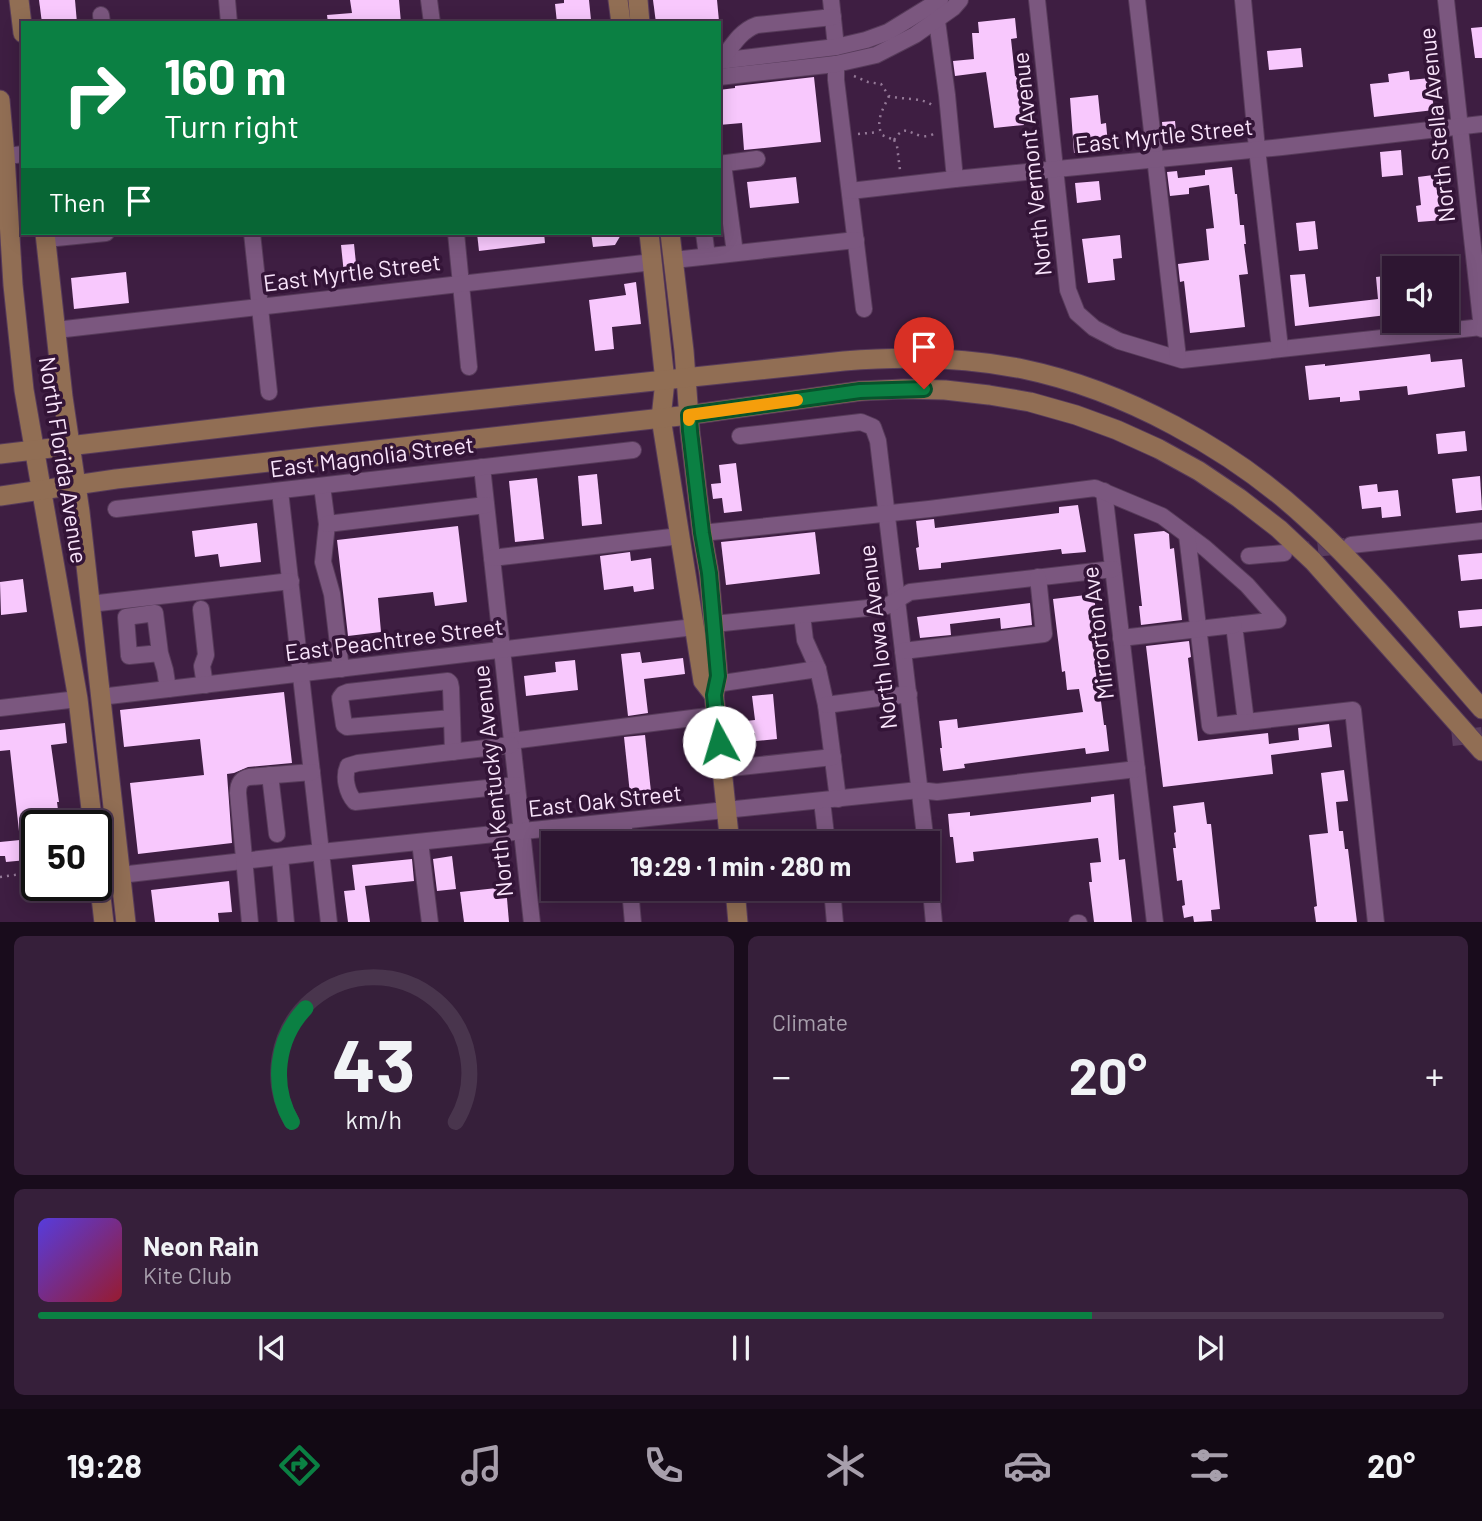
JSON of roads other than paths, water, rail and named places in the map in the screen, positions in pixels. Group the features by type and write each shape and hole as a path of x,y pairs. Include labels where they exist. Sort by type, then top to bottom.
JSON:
{"main road":[{"path":"19,0 22,21"},
{"path":"618,0 621,21"},
{"path":"638,0 640,21"},
{"name":"North Florida Avenue","path":"0,100 9,156 19,346 34,450 78,699 91,810"},
{"path":"649,235 665,381 661,418 703,681 715,690"},
{"path":"670,235 687,379 690,431 709,573 718,676 715,690 716,715 729,831"},
{"name":"North Florida Avenue","path":"46,236 126,922"},
{"path":"0,454 315,417 878,358 945,359 1023,369 1064,379 1108,396 1192,435 1269,486 1336,546 1482,709"},
{"path":"0,496 143,476 689,415 860,391 931,390 1030,402 1076,415 1159,449 1199,471 1239,498 1279,529 1312,561 1482,751"},
{"path":"89,791 104,816 114,871 120,875"},
{"path":"102,901 104,922"},
{"path":"736,901 738,922"}],"street":[{"path":"227,0 229,21"},
{"path":"429,0 432,21"},
{"path":"831,0 836,80 864,309"},
{"path":"836,55 888,32 940,0"},
{"path":"721,66 836,55 876,55 905,41 953,9 960,0"},
{"name":"North Vermont Avenue","path":"1037,0 1068,290 1077,313 1094,328 1119,341 1178,358"},
{"path":"1137,0 1178,358 1182,360 1482,328"},
{"path":"1243,0 1280,348"},
{"name":"North Stella Avenue","path":"1446,0 1482,328"},
{"path":"721,64 738,37 748,28 833,17"},
{"path":"937,20 955,179"},
{"name":"East Myrtle Street","path":"850,191 1482,124"},
{"path":"735,253 721,164 757,159"},
{"path":"46,236 66,235"},
{"path":"252,235 269,392"},
{"path":"456,235 469,367"},
{"path":"704,235 708,257"},
{"path":"674,259 856,240"},
{"name":"East Myrtle Street","path":"56,330 653,262"},
{"name":"North Iowa Avenue","path":"740,436 861,422 873,427 878,442 924,831"},
{"name":"East Magnolia Street","path":"116,509 633,450"},
{"name":"North Kentucky Avenue","path":"482,467 531,922"},
{"path":"322,486 327,524 323,562 332,594 341,668"},
{"path":"702,533 1027,498 1095,488 1162,516 1247,585 1278,620 1121,638"},
{"path":"280,491 329,922"},
{"name":"Mirrorton Ave","path":"1104,491 1155,922"},
{"path":"327,524 486,505"},
{"path":"1351,545 1482,531"},
{"path":"1187,535 1210,726 1353,710 1376,922"},
{"path":"492,558 680,537"},
{"path":"1249,556 1283,553"},
{"path":"714,624 887,606 910,592 1113,569"},
{"path":"903,651 1044,634 1038,578"},
{"path":"90,604 290,581"},
{"path":"201,609 206,655 202,666 205,685"},
{"path":"802,615 805,640 818,669 832,757 828,831"},
{"path":"1234,625 1246,722"},
{"name":"East Peachtree Street","path":"100,697 694,627"},
{"path":"160,653 168,689"},
{"path":"715,690 818,669"},
{"path":"452,718 347,727 344,725 340,698 348,692 448,681 451,688 452,718 453,752"},
{"path":"825,705 909,694"},
{"path":"0,708 78,699"},
{"path":"516,785 355,802 349,795 346,772 348,766 358,762 453,752 716,715"},
{"path":"722,769 832,757"},
{"name":"East Oak Street","path":"120,875 280,856 919,790 937,792 1137,769"},
{"path":"250,922 239,783 249,777 312,772"},
{"path":"270,775 277,834"},
{"path":"623,821 624,831"},
{"path":"420,842 430,922"},
{"path":"280,856 286,922"},
{"path":"631,901 633,922"},
{"path":"833,901 835,922"},
{"path":"932,901 934,922"}],"tunnel":[{"path":"1294,551 1345,546"},
{"path":"1452,738 1482,735"}]}
